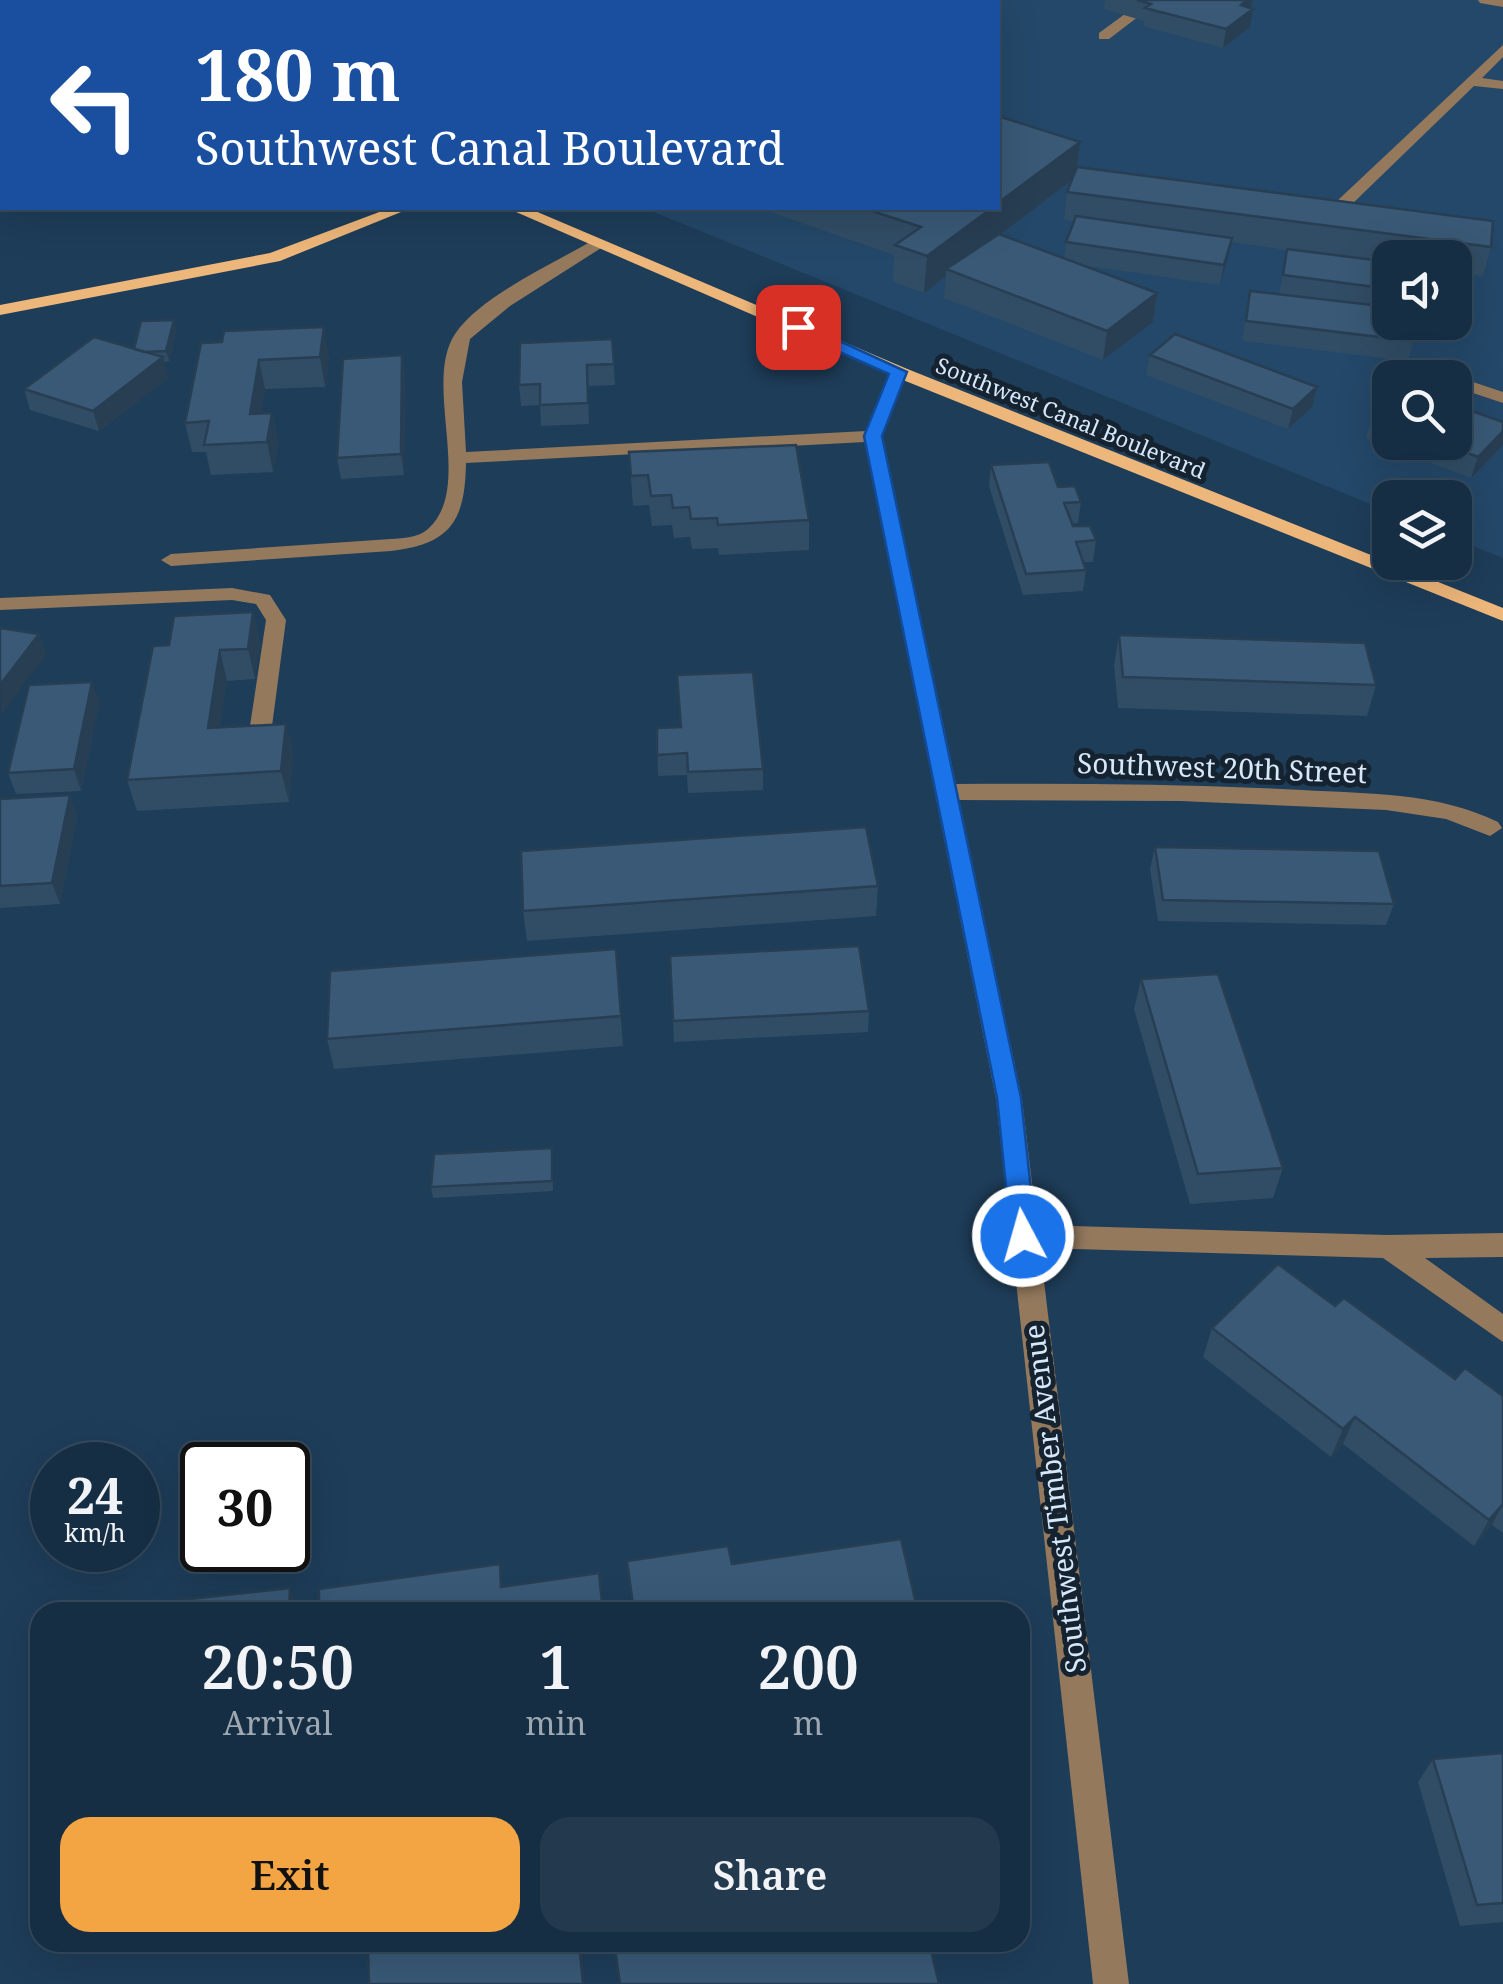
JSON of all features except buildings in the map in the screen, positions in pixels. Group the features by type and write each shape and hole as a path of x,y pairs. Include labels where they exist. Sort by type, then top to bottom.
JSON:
{"main road":[{"path":"0,310 274,257 398,210"},
{"name":"Southwest Canal Boulevard","path":"520,210 898,372 1503,616"}],"street":[{"path":"1104,36 1153,0"},
{"path":"1485,0 1503,3"},
{"path":"1344,204 1503,50"},
{"path":"1471,81 1503,85"},
{"path":"171,560 420,541 437,532 449,513 457,458 455,369 461,337 484,316 601,242"},
{"path":"457,458 873,436 898,372"},
{"path":"1472,387 1503,398"},
{"name":"Southwest Timber Avenue","path":"873,436 1009,1098 1110,1984"},
{"path":"0,604 232,594 262,599 276,620 261,726"},
{"name":"Southwest 20th Street","path":"947,792 1196,791 1383,802 1461,811 1490,828"},
{"path":"1023,1236 1388,1247 1503,1245"},
{"path":"1388,1247 1503,1330"}],"shaded area":[{"path":"1000,0 1503,0 1503,558 1472,546 1472,480 1372,480 1372,505 649,210 1000,210"}],"route":[{"path":"798,327 898,372 873,436 1009,1098 1023,1236"}]}
